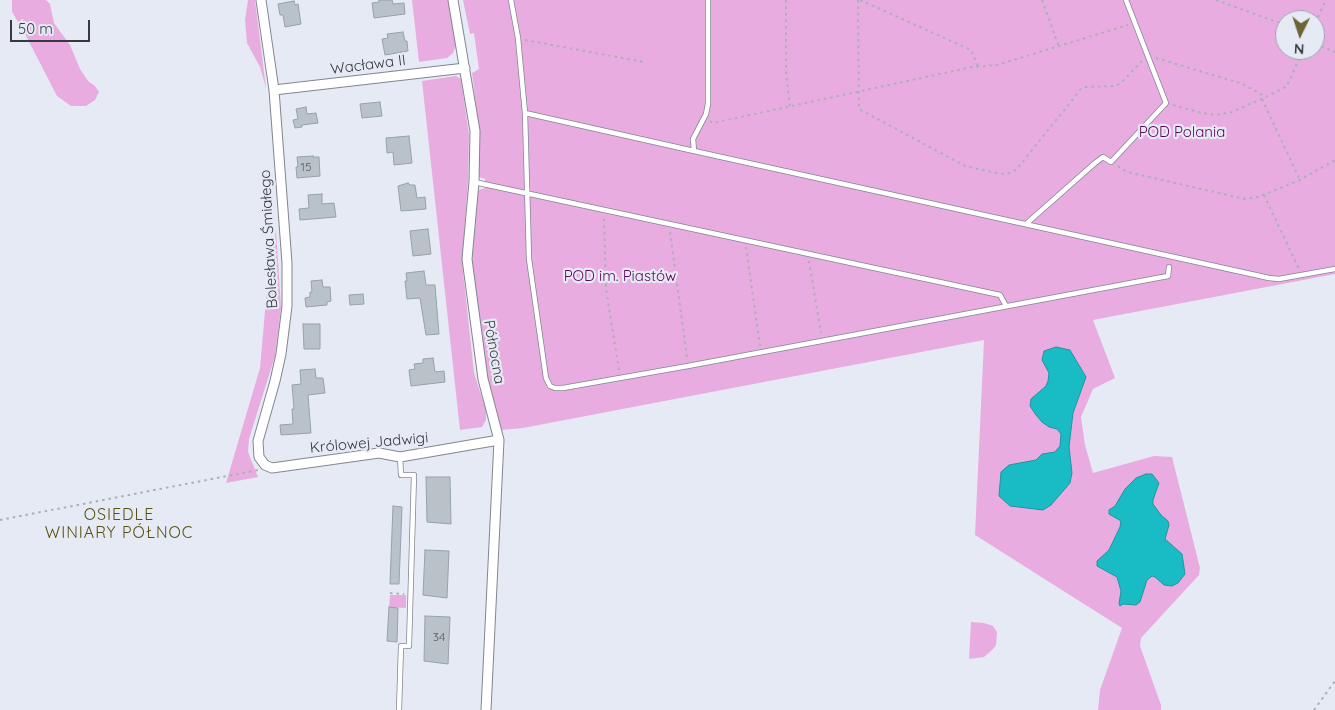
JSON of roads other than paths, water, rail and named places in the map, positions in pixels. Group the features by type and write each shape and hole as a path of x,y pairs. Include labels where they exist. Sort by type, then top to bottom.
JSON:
{"street":[{"name":"Bolesława Śmiałego","path":"261,0 274,90 287,263 287,306 281,354 258,441 259,457 265,465 272,468"},
{"name":"Północna","path":"453,0 475,131 474,182 467,259 483,379 498,440 486,710"},
{"name":"Wacława II","path":"274,90 465,68"},
{"name":"Królowej Jadwigi","path":"272,468 380,453 400,457 498,440"}],"lane":[{"path":"511,0 518,38 525,113 529,259 546,378 550,386 563,388 1046,300 1168,276 1169,267"},
{"path":"694,151 693,139 704,118 708,104 708,0"},
{"path":"1026,224 1095,163 1103,158 1111,162 1166,103 1126,0"},
{"path":"525,113 1269,278 1279,279 1335,269"},
{"path":"474,182 1000,295 1006,306"},
{"path":"399,710 401,646 409,646 414,475 401,475 400,457"}],"water":[{"path":"1056,347 1070,350 1086,377 1073,413 1069,447 1072,473 1070,483 1051,505 1043,510 1010,506 999,496 1001,472 1009,465 1036,460 1042,454 1055,452 1060,446 1061,434 1057,429 1049,427 1042,422 1030,406 1031,399 1046,386 1048,381 1049,373 1042,360 1044,351"},
{"path":"1152,474 1159,483 1153,504 1168,521 1169,525 1165,539 1182,554 1185,574 1178,583 1172,586 1164,585 1152,576 1147,580 1140,602 1136,605 1123,604 1120,606 1121,591 1117,577 1097,566 1097,561 1109,550 1120,527 1121,521 1109,514 1109,510 1115,506 1125,489 1136,478"}],"district":[{"name":"OSIEDLE WINIARY PÓŁNOC","path":"119,524"}],"park label":[{"name":"POD Polania","path":"1182,132"},
{"name":"POD im. Piastów","path":"620,276"}]}
